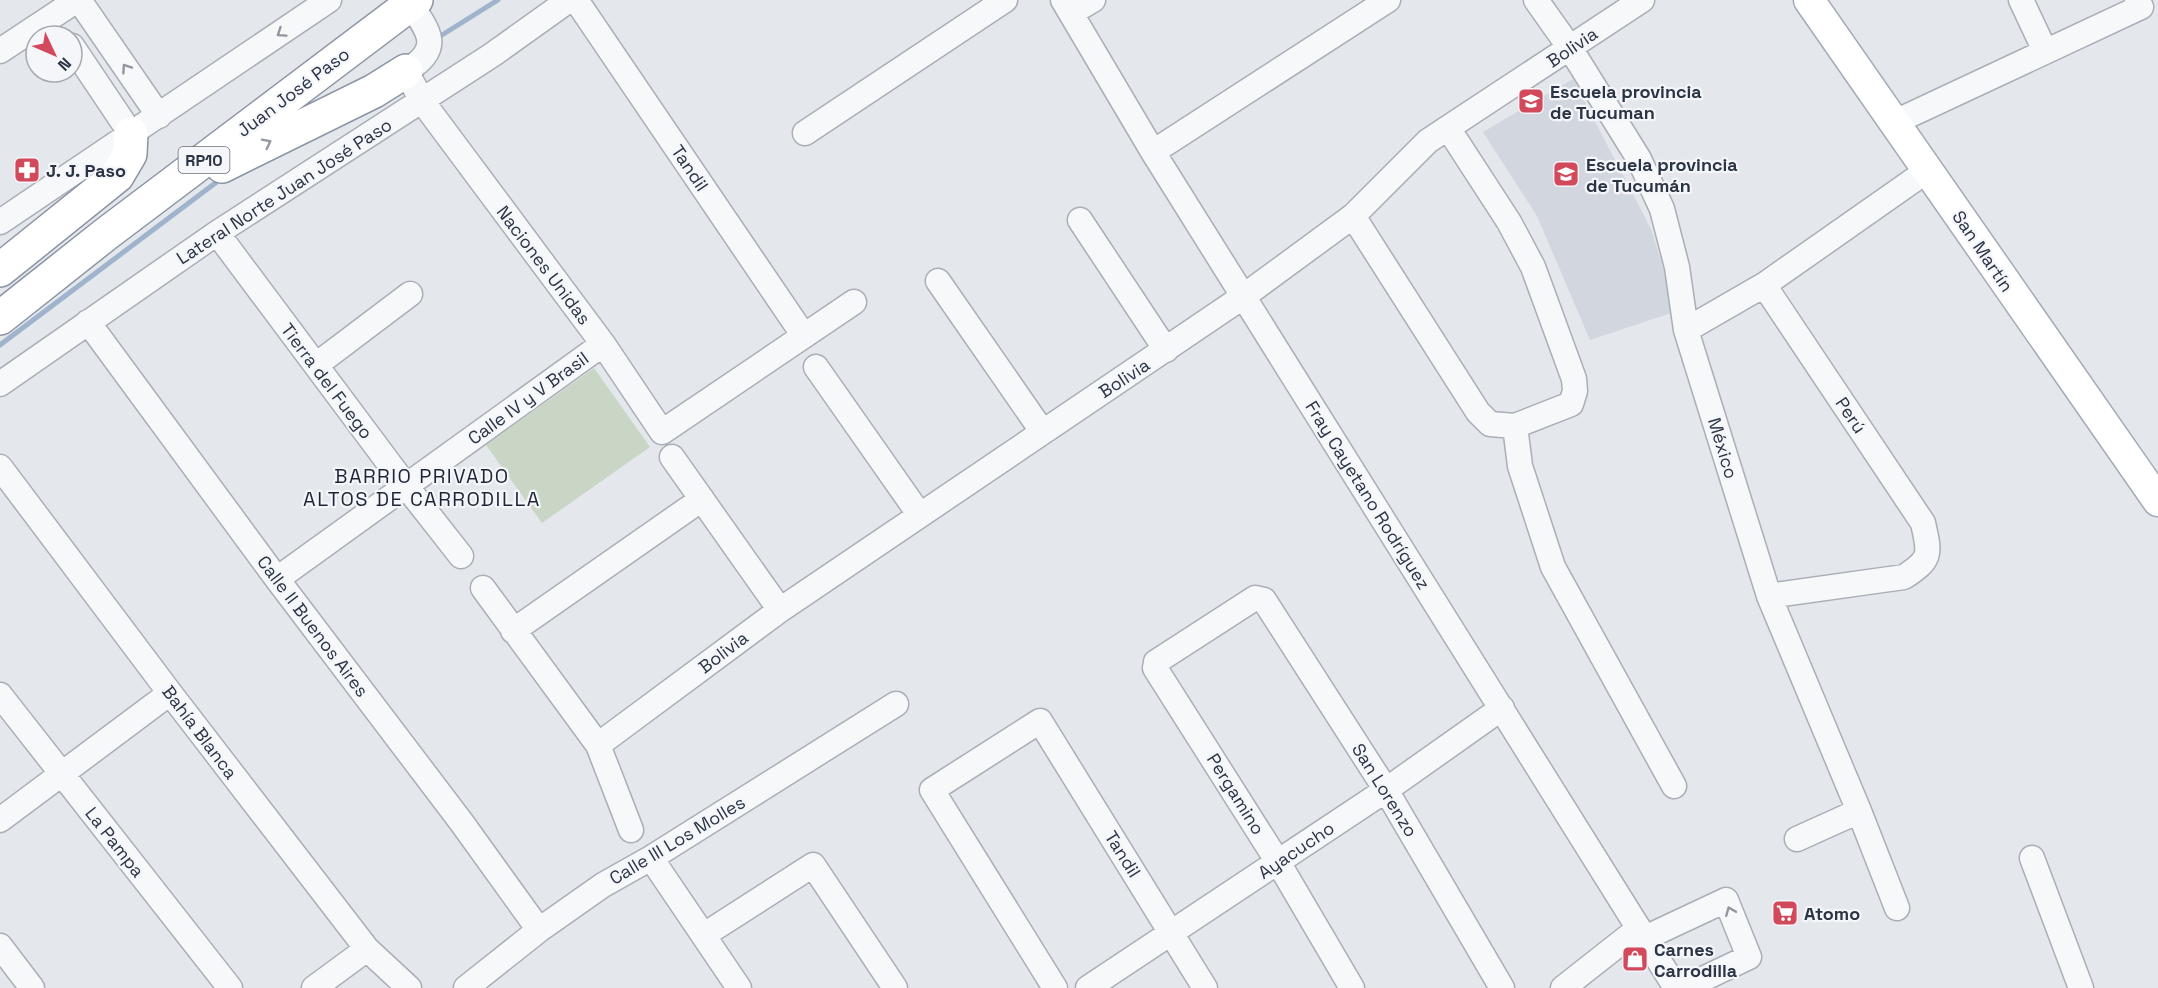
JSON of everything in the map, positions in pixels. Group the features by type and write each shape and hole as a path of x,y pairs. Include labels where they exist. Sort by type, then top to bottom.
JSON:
{"highway":[{"name":"Juan José Paso","path":"0,318 404,1"},
{"name":"Juan José Paso","path":"0,291 169,158 404,1"},
{"path":"106,234 190,183 374,91 406,71"},
{"path":"0,270 117,176 130,154 131,134"}],"main road":[{"name":"San Martín","path":"1809,0 2158,501"}],"street":[{"path":"0,51 78,0 159,116"},
{"path":"0,222 329,0"},
{"name":"Lateral Norte Juan José Paso","path":"0,384 217,233 492,55 569,0"},
{"name":"Tandil","path":"576,0 804,336"},
{"path":"805,133 1005,0"},
{"path":"1067,7 1093,0"},
{"path":"1153,152 1388,0"},
{"name":"México","path":"1536,0 1570,48 1639,159 1662,209 1677,267 1686,330 1769,596 1897,908"},
{"name":"Bolivia","path":"598,745 780,610 1244,296 1353,216 1428,141 1642,0"},
{"path":"2021,0 2045,51"},
{"path":"1895,122 2141,8 2137,0"},
{"path":"404,1 456,78"},
{"name":"Fray Cayetano Rodríguez","path":"1067,7 1153,152 1676,988"},
{"path":"406,71 421,62 427,54 430,47 429,38"},
{"path":"84,64 131,134"},
{"name":"Naciones Unidas","path":"406,71 422,101 603,344 662,432 804,336"},
{"path":"1353,216 1478,412 1490,424 1515,426 1571,404 1575,391 1574,379 1533,267 1509,222 1448,128"},
{"path":"1686,330 1764,285 1928,170"},
{"path":"1080,220 1166,350"},
{"name":"Tierra del Fuego","path":"217,233 461,556"},
{"path":"938,281 1042,431"},
{"name":"Perú","path":"1764,285 1923,523 1929,548 1922,566 1904,577 1769,596"},
{"path":"316,365 410,294"},
{"path":"804,336 854,302"},
{"name":"Calle II Buenos Aires","path":"88,322 462,823 538,930"},
{"name":"Calle IV y V Brasil","path":"278,579 603,344"},
{"path":"816,367 919,514"},
{"path":"1515,426 1520,466 1553,567 1674,786"},
{"path":"672,457 780,610"},
{"name":"Bahía Blanca","path":"0,467 367,950 409,988"},
{"path":"513,630 702,499"},
{"path":"483,588 598,745 631,830"},
{"name":"San Lorenzo","path":"1155,664 1255,598 1264,600 1386,790 1502,988"},
{"name":"Pergamino","path":"1155,664 1155,668 1278,862 1352,988"},
{"path":"0,820 170,693"},
{"name":"La Pampa","path":"0,695 230,988"},
{"name":"Calle III Los Molles","path":"466,988 538,930 603,885 651,858 896,704"},
{"name":"Ayacucho","path":"1088,988 1386,790 1502,708"},
{"name":"Tandil","path":"1055,988 932,790 1040,721 1205,988"},
{"path":"1797,838 1859,811"},
{"path":"651,858 739,988"},
{"path":"2032,858 2081,988"},
{"path":"704,935 813,865 895,988"},
{"path":"1563,988 1642,933 1726,900 1749,957 1684,988"},
{"path":"0,945 32,988"},
{"path":"314,988 367,950"}],"shaded area":[{"name":"Escuela provincia de Tucumán","path":"1573,79 1651,229 1677,311 1590,340 1537,216 1483,132"}],"green space":[{"path":"594,368 650,447 542,523 486,445"}],"waterway":[{"path":"442,35 498,0"},
{"path":"0,345 222,178"}],"place":[{"name":"Escuela provincia de Tucuman","path":"1531,101"},
{"name":"J. J. Paso","path":"27,170"},
{"name":"Escuela provincia de Tucumán","path":"1566,174"},
{"name":"Atomo","path":"1785,913"},
{"name":"Carnes Carrodilla","path":"1635,959"}],"district":[{"name":"BARRIO PRIVADO ALTOS DE CARRODILLA","path":"422,488"}]}
